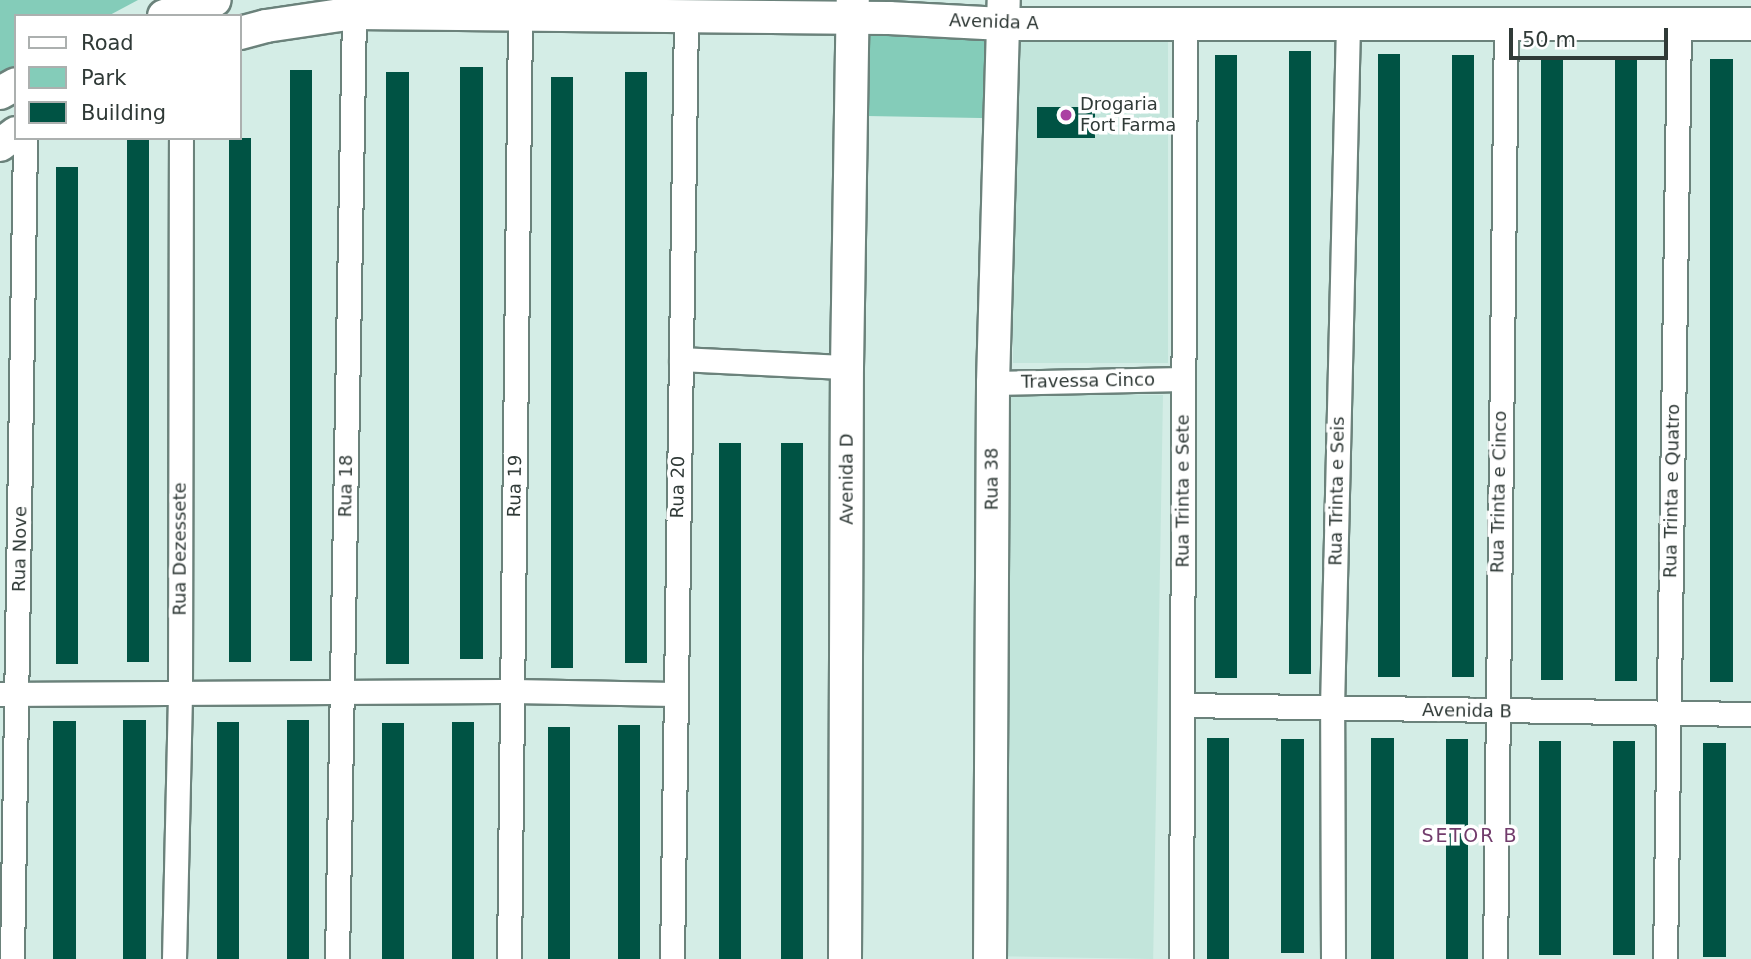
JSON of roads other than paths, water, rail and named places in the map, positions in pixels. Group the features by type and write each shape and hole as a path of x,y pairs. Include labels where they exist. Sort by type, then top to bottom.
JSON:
{"street":[{"path":"169,14 203,1"},
{"name":"Avenida A","path":"242,32 266,26 354,13 686,15 853,9 1004,12 1185,23 1751,24"},
{"name":"Avenida D","path":"845,959 847,367 853,9"},
{"name":"Rua 38","path":"990,959 993,383 1004,12"},
{"name":"Rua 18","path":"337,959 354,13"},
{"name":"Rua 19","path":"509,959 520,14"},
{"name":"Rua 20","path":"672,959 686,15"},
{"name":"Rua Trinta e Seis","path":"1333,959 1332,708 1348,22"},
{"name":"Rua Trinta e Sete","path":"1181,959 1185,23"},
{"name":"Rua Trinta e Quatro","path":"1665,959 1679,23"},
{"name":"Rua Trinta e Cinco","path":"1495,959 1506,24"},
{"name":"Rua Nove","path":"12,959 9,694 25,140"},
{"name":"Rua Dezessete","path":"174,959 180,692 181,140"},
{"path":"681,359 847,367"},
{"name":"Travessa Cinco","path":"993,383 1183,379"},
{"path":"9,694 513,691 674,694"},
{"name":"Avenida B","path":"1183,705 1751,714"}],"place":[{"name":"Drogaria Fort Farma","path":"1066,115"}],"district":[{"name":"SETOR B","path":"1470,836"}]}
